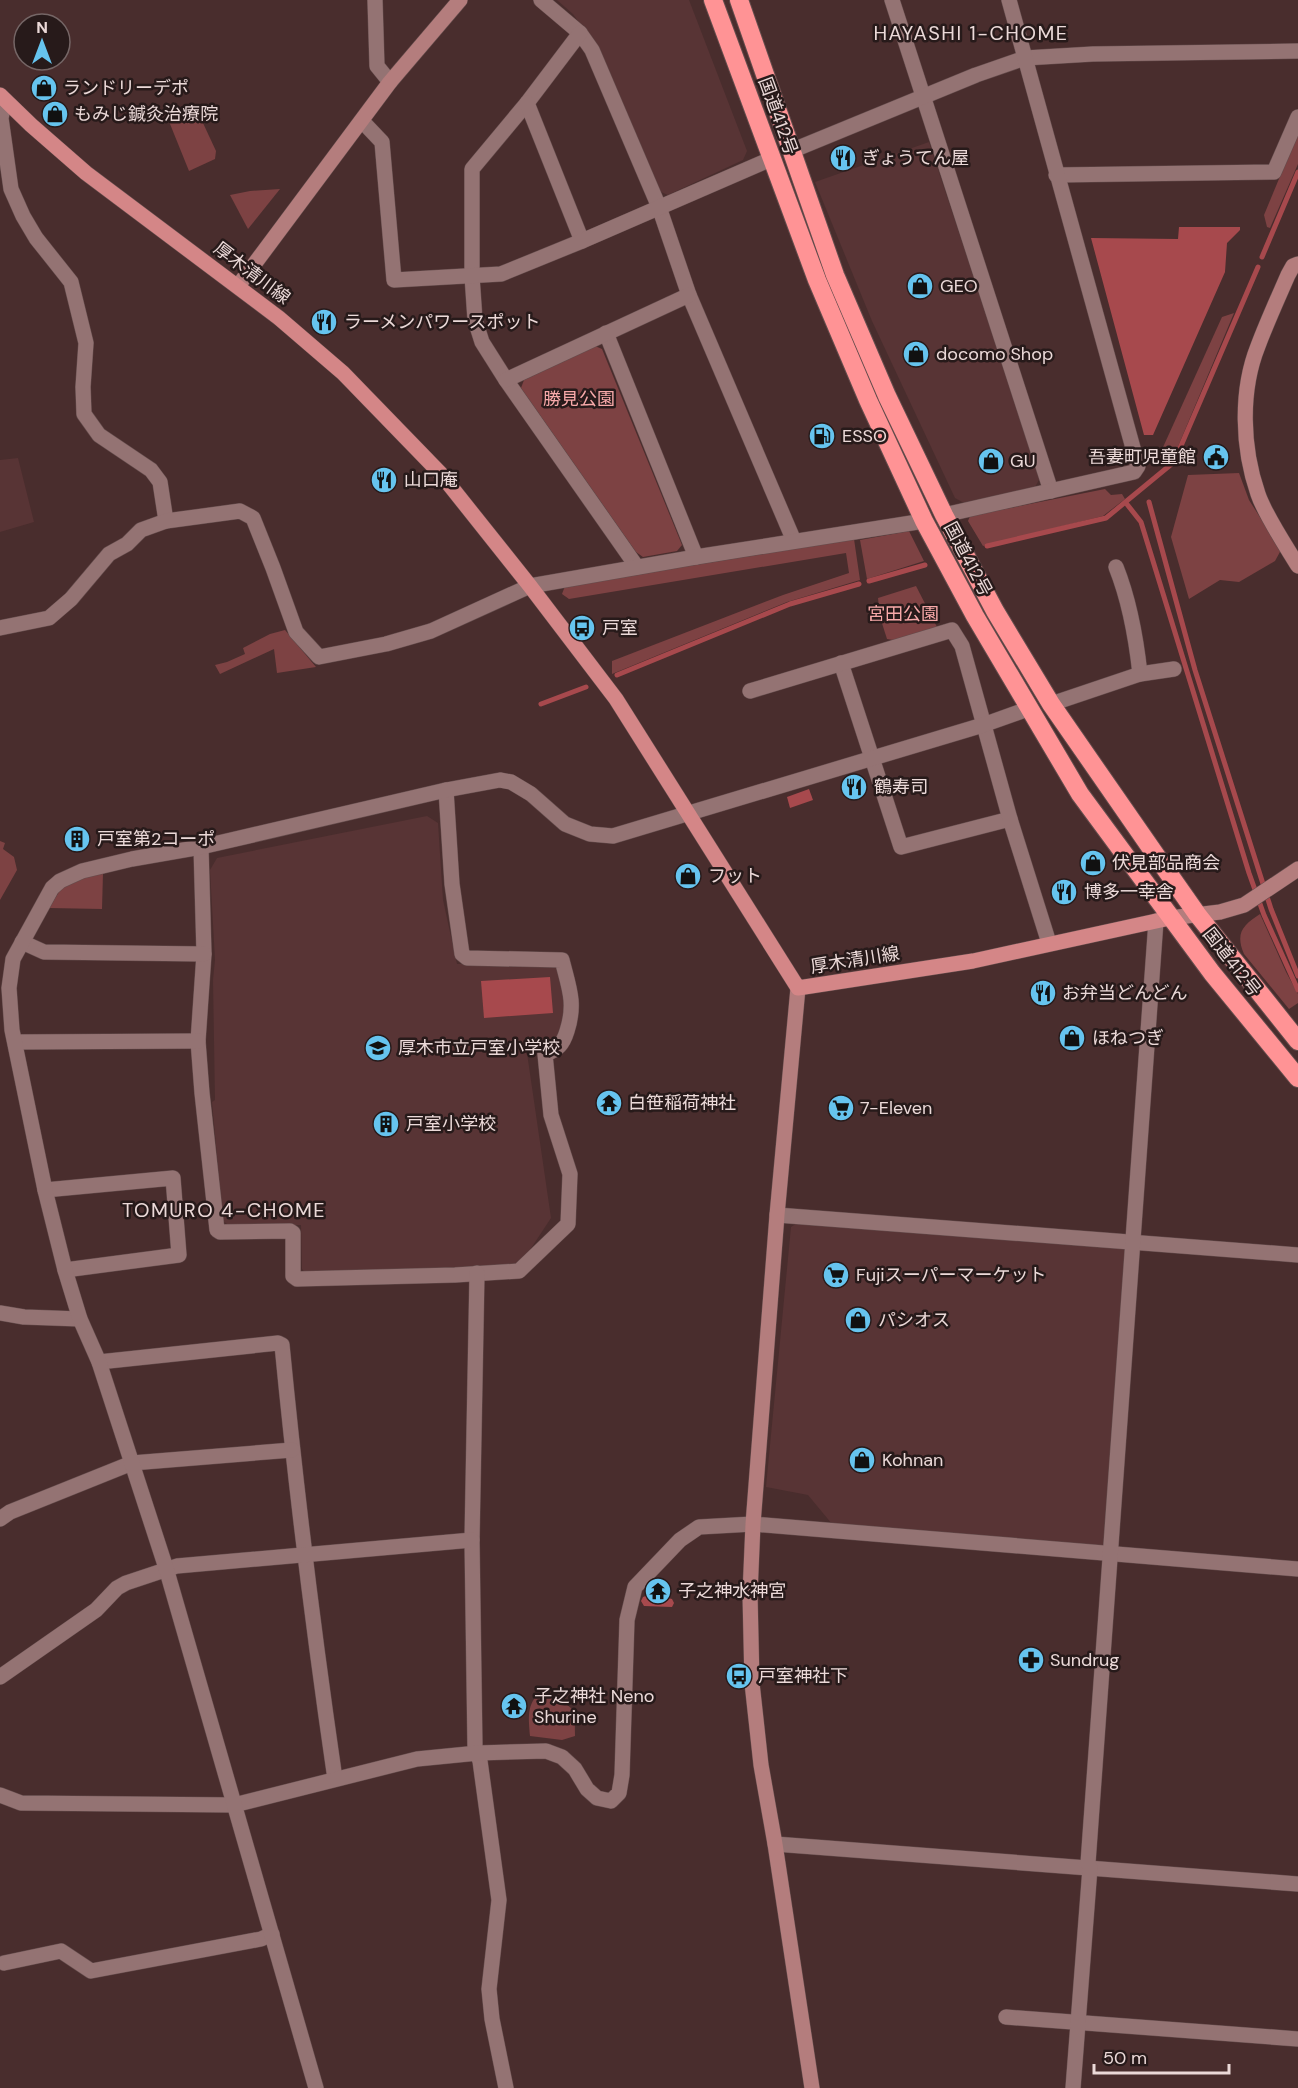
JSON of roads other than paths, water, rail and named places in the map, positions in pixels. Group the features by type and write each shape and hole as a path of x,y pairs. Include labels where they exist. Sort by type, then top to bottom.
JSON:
{"highway":[{"name":"国道412号","path":"713,0 817,280 868,400 924,521 975,616 1080,794 1163,919 1212,973 1298,1078"},
{"name":"国道412号","path":"739,0 835,275 886,396 944,515 995,611 1051,704 1197,914 1298,1041"}],"main road":[{"name":"厚木清川線","path":"2,98 86,173 279,318 343,373 440,473 616,699 798,988 973,961 1163,919"}],"street":[{"path":"375,0 377,66 390,82"},
{"path":"238,286 390,82 460,0"},
{"path":"541,0 580,33 592,50 659,207 689,295 794,541"},
{"path":"892,0 1051,491"},
{"path":"944,515 1134,472 1138,466 1009,0"},
{"path":"580,33 527,103 472,169 472,276 475,320 483,342 506,380 637,567"},
{"path":"791,151 976,75 1025,58 1093,54 1298,51"},
{"path":"2,98 1,118 11,189 36,238 71,282 86,343 84,414 99,435 151,470 156,476 160,482 166,521"},
{"path":"527,103 582,241"},
{"path":"1056,175 1274,172 1298,117"},
{"path":"362,121 382,142 394,280 501,274 771,159"},
{"path":"1298,264 1293,266 1288,274 1257,347 1246,402 1245,422 1251,466 1258,495 1298,566"},
{"path":"506,380 689,295"},
{"path":"606,333 696,557"},
{"path":"0,628 49,618 71,599 109,554 127,543 141,530 166,521 240,511 253,518 296,632 319,657 386,644 431,631 530,586 924,521"},
{"path":"1116,567 1130,586 1140,674"},
{"path":"750,691 952,630 962,646 1010,819 1049,943"},
{"path":"841,663 901,847 1010,819"},
{"path":"1051,704 1140,674 1174,669"},
{"path":"316,2088 166,1568 99,1362 80,1319 65,1270 45,1190 4,990 13,959 43,902 60,881 82,871 122,861 201,847 446,790 500,780 511,782 531,794 565,825 590,834 613,836 1028,709"},
{"path":"201,847 204,954 198,1041 218,1230 220,1232 290,1231 293,1233 293,1276 297,1279 519,1271 568,1224 570,1174 551,1115 545,1054 555,1051 564,1041 572,1015 572,1005 562,960 467,958 462,954 452,884 446,790"},
{"path":"1073,2088 1134,1242 1163,919 1232,909 1252,900 1298,869"},
{"path":"22,942 44,952 204,954"},
{"path":"798,988 777,1215 753,1524 750,1594 752,1683 761,1765 813,2088"},
{"path":"16,1042 198,1041"},
{"path":"45,1190 173,1178 179,1255 65,1270"},
{"path":"777,1215 1298,1255"},
{"path":"477,1273 472,1674 475,1748 478,1753 499,1900 489,1989 492,2019 506,2088"},
{"path":"0,1313 24,1317 80,1319"},
{"path":"99,1362 278,1343 282,1345 292,1450 335,1779"},
{"path":"0,1519 10,1512 132,1463 292,1450"},
{"path":"0,1795 21,1803 234,1804 417,1759 478,1753 552,1753 562,1757 575,1769 587,1789 597,1798 611,1801 619,1793 622,1775 627,1620 635,1587 680,1539 699,1527 753,1524 1298,1569"},
{"path":"0,1677 43,1641 96,1610 116,1584 156,1574 166,1568 472,1539"},
{"path":"775,1844 1298,1884"},
{"path":"4,1963 61,1951 91,1971 261,1939 272,1934"},
{"path":"1006,2017 1298,2039"}],"waterway":[{"path":"1262,257 1298,172"},
{"path":"987,546 1106,518 1174,462 1258,267"},
{"path":"1149,502 1195,670 1271,909 1298,976"},
{"path":"1126,503 1141,522 1249,873 1264,915 1298,990"},
{"path":"869,581 925,565"},
{"path":"617,675 790,604 859,584"},
{"path":"541,704 586,687"}],"place":[{"name":"ランドリーデポ","path":"44,88"},
{"name":"もみじ鍼灸治療院","path":"55,114"},
{"name":"ぎょうてん屋","path":"843,158"},
{"name":"GEO","path":"920,286"},
{"name":"ラーメンパワースポット","path":"324,322"},
{"name":"docomo Shop","path":"916,354"},
{"name":"ESSO","path":"822,436"},
{"name":"吾妻町児童館","path":"1216,457"},
{"name":"GU","path":"991,461"},
{"name":"山口庵","path":"384,480"},
{"name":"戸室","path":"582,628"},
{"name":"鶴寿司","path":"854,787"},
{"name":"戸室第2コーポ","path":"77,839"},
{"name":"伏見部品商会","path":"1093,863"},
{"name":"フット","path":"688,876"},
{"name":"博多一幸舎","path":"1064,892"},
{"name":"お弁当どんどん","path":"1043,993"},
{"name":"ほねつぎ","path":"1072,1038"},
{"name":"厚木市立戸室小学校","path":"378,1048"},
{"name":"白笹稲荷神社","path":"609,1103"},
{"name":"7-Eleven","path":"841,1108"},
{"name":"戸室小学校","path":"386,1124"},
{"name":"Fujiスーパーマーケット","path":"836,1275"},
{"name":"パシオス","path":"858,1320"},
{"name":"Kohnan","path":"862,1460"},
{"name":"子之神水神宮","path":"658,1591"},
{"name":"Sundrug","path":"1031,1660"},
{"name":"戸室神社下","path":"739,1676"},
{"name":"子之神社 Neno Shurine","path":"514,1706"}],"district":[{"name":"HAYASHI 1-CHOME","path":"971,33"},
{"name":"TOMURO 4-CHOME","path":"224,1210"}],"park label":[{"name":"勝見公園","path":"579,399"},
{"name":"宮田公園","path":"903,614"}]}
